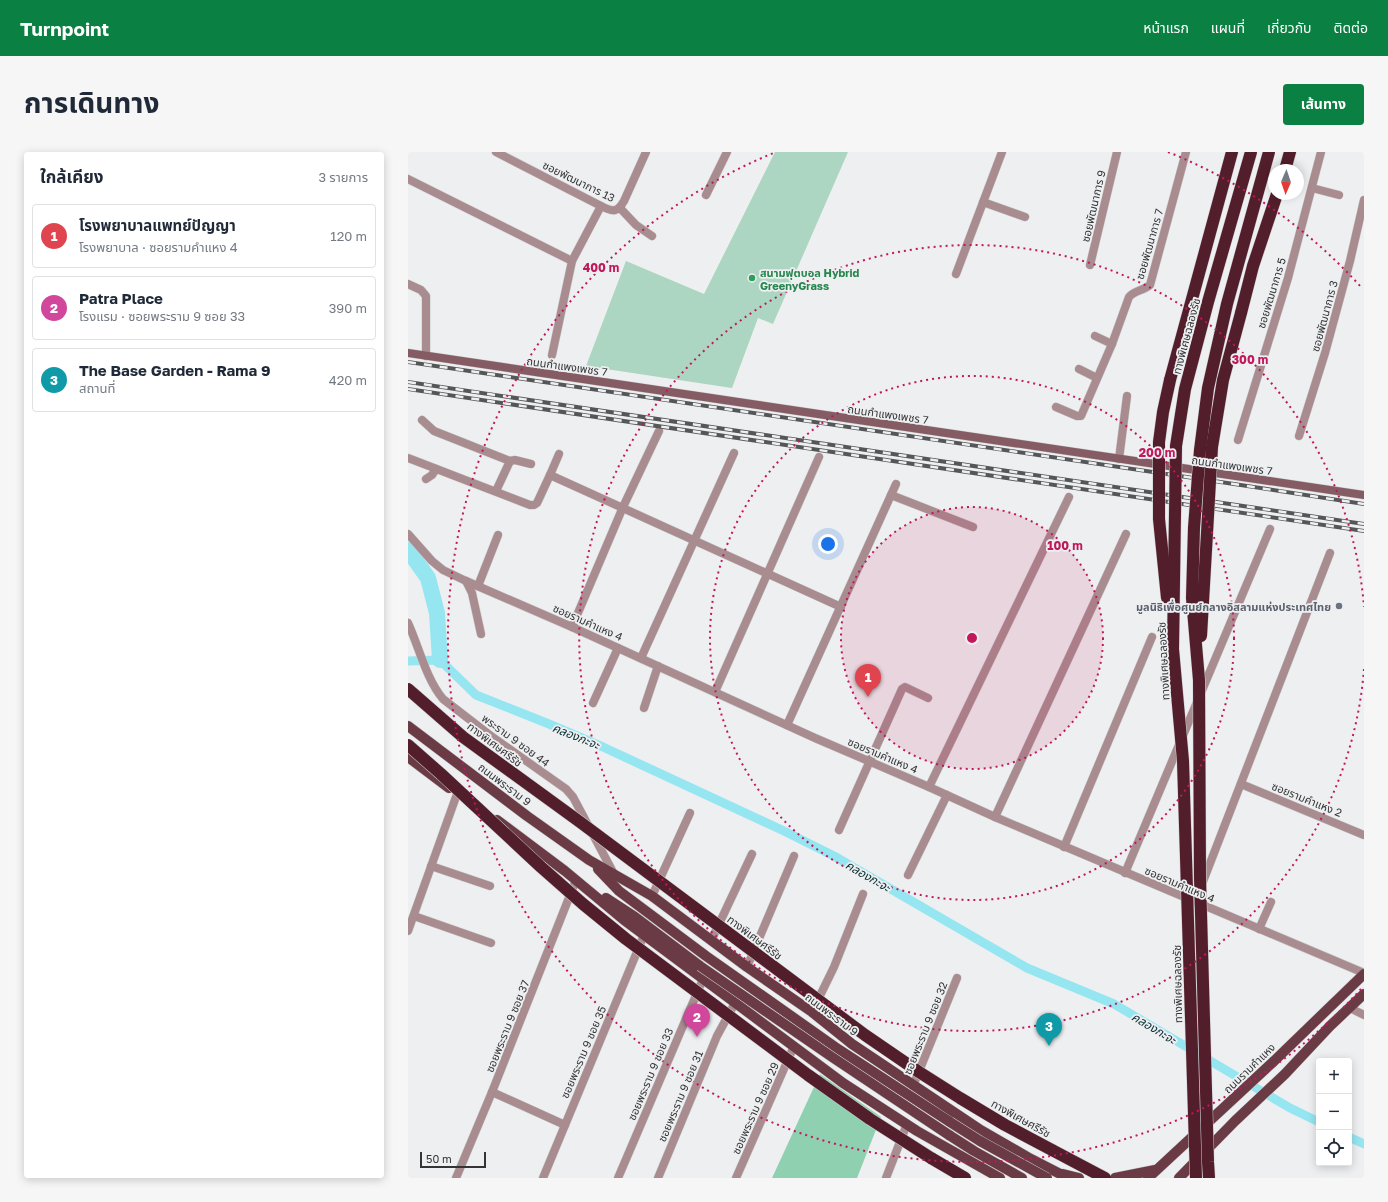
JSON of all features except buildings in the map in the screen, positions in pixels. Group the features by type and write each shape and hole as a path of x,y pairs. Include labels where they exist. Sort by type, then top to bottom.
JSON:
{"highway":[{"path":"1173,649 1159,519 1159,442 1163,412 1170,380 1232,152"},
{"name":"ทางพิเศษฉลองรัช","path":"1196,1178 1183,761 1173,649 1176,446 1185,389 1251,152"},
{"path":"1199,680 1192,598 1194,528 1200,450 1206,403 1227,304 1269,152"},
{"path":"1287,164 1290,152"},
{"path":"1209,1178 1207,1154 1200,878 1199,680 1212,446 1222,380 1253,266 1275,200"},
{"name":"ทางพิเศษศรีรัช","path":"408,689 463,737 586,826 865,1035 918,1072 992,1117 1105,1178"},
{"path":"408,745 541,867 626,939 839,1097 919,1151 964,1178"}],"main road":[{"name":"ถนนพระราม 9","path":"408,726 526,816 588,860 652,896 747,967 812,1012 852,1044 913,1086 992,1136 1068,1178"},
{"path":"408,757 457,794 489,814 565,870 635,917 700,966 914,1112 974,1151 1022,1178"},
{"name":"ถนนพระราม 9","path":"588,860 619,891 706,956 838,1049 974,1137 1047,1178"},
{"path":"565,870 644,935 843,1082 907,1124 1000,1178"},
{"name":"ถนนรามคำแหง","path":"1148,1178 1273,1062 1364,973"},
{"path":"1179,1178 1364,994"},
{"path":"937,1142 946,1136 951,1129 952,1122 948,1109"},
{"path":"1115,1178 1157,1169"},
{"path":"1057,1173 1079,1178"}],"street":[{"name":"ซอยพัฒนาการ 13","path":"496,152 610,210 620,208 646,152"},
{"path":"706,195 726,152"},
{"path":"956,274 1002,152"},
{"name":"ซอยพัฒนาการ 9","path":"1090,265 1117,152"},
{"name":"ซอยพัฒนาการ 7","path":"1056,407 1079,417 1112,344 1129,297 1133,292 1147,288 1150,285 1186,152"},
{"name":"ซอยพัฒนาการ 5","path":"1238,440 1288,278 1321,152"},
{"path":"408,179 572,260"},
{"path":"1312,188 1339,195"},
{"name":"ซอยพัฒนาการ 3","path":"1299,436 1326,353 1364,200"},
{"path":"983,202 1025,217"},
{"path":"552,355 572,260 601,206"},
{"path":"620,208 636,225 652,236"},
{"path":"408,284 421,290 426,296 426,356"},
{"path":"1095,336 1112,344"},
{"name":"ถนนกำแพงเพชร 7","path":"408,353 1364,495"},
{"path":"1079,370 1097,378"},
{"path":"1119,459 1127,396"},
{"path":"422,420 434,431 510,461 515,460 531,464"},
{"path":"572,627 623,507 659,431"},
{"path":"641,658 734,453"},
{"path":"408,458 530,505 534,505 537,503 559,454"},
{"path":"715,692 820,457"},
{"path":"496,492 510,461"},
{"path":"426,480 436,469"},
{"path":"550,474 841,607"},
{"path":"787,725 896,484"},
{"path":"891,495 973,527"},
{"path":"929,787 1069,497"},
{"path":"1125,873 1270,529"},
{"name":"ซอยรามคำแหง 4","path":"408,534 432,561 443,570 466,581 995,817 1195,903 1364,973"},
{"path":"995,817 1126,534"},
{"path":"478,586 498,535"},
{"path":"1195,903 1330,553"},
{"path":"466,581 472,593 481,634"},
{"name":"พระราม 9 ซอย 44","path":"408,623 437,692 491,736 566,789 573,797 614,874"},
{"path":"1064,847 1152,637"},
{"path":"593,703 618,648"},
{"path":"644,708 658,666"},
{"path":"839,830 902,689 905,687 910,688 928,698"},
{"name":"ซอยรามคำแหง 2","path":"1242,784 1364,835"},
{"path":"408,931 457,794"},
{"path":"908,875 947,795"},
{"path":"652,896 690,813"},
{"path":"712,941 752,854"},
{"path":"747,967 794,856"},
{"path":"431,866 490,886"},
{"name":"ซอยพระราม 9 ซอย 37","path":"456,1178 492,1092 576,880"},
{"path":"812,1012 834,967 863,894"},
{"path":"1259,929 1271,902"},
{"path":"414,916 491,943"},
{"name":"ซอยพระราม 9 ซอย 35","path":"543,1178 644,935"},
{"name":"ซอยพระราม 9 ซอย 33","path":"618,1178 703,978"},
{"name":"ซอยพระราม 9 ซอย 32","path":"913,1086 957,978"},
{"name":"ซอยพระราม 9 ซอย 31","path":"658,1178 717,1036 735,1003"},
{"path":"1350,1008 1364,1015"},
{"name":"ซอยพระราม 9 ซอย 29","path":"736,1178 794,1046"},
{"path":"492,1092 565,1125"},
{"path":"886,1178 907,1124"}],"green space":[{"name":"สนามฟุตบอล Hybrid GreenyGrass","path":"775,152 848,152 773,324 758,318 732,388 586,366 626,261 704,294"},
{"path":"820,1074 881,1117 857,1178 772,1178"}],"waterway":[{"path":"408,550 428,578 437,613 440,660"},
{"name":"คลองกะจะ","path":"408,661 440,660 476,695 603,747 784,831 834,856 1027,968 1114,1004 1290,1108 1316,1121"},
{"name":"คลองกะจะ","path":"1352,1138 1364,1144"}],"railway":[{"path":"408,362 1364,504"},
{"path":"408,382 1364,524"},
{"path":"408,389 1364,531"}],"place":[{"name":"สนามฟุตบอล Hybrid GreenyGrass","path":"752,278"},
{"name":"มูลนิธิเพื่อศูนย์กลางอิสลามแห่งประเทศไทย","path":"1339,606"},
{"name":"โรงพยาบาลแพทย์ปัญญา","path":"868,697"},
{"name":"Patra Place","path":"697,1037"},
{"name":"The Base Garden - Rama 9","path":"1049,1046"}]}
